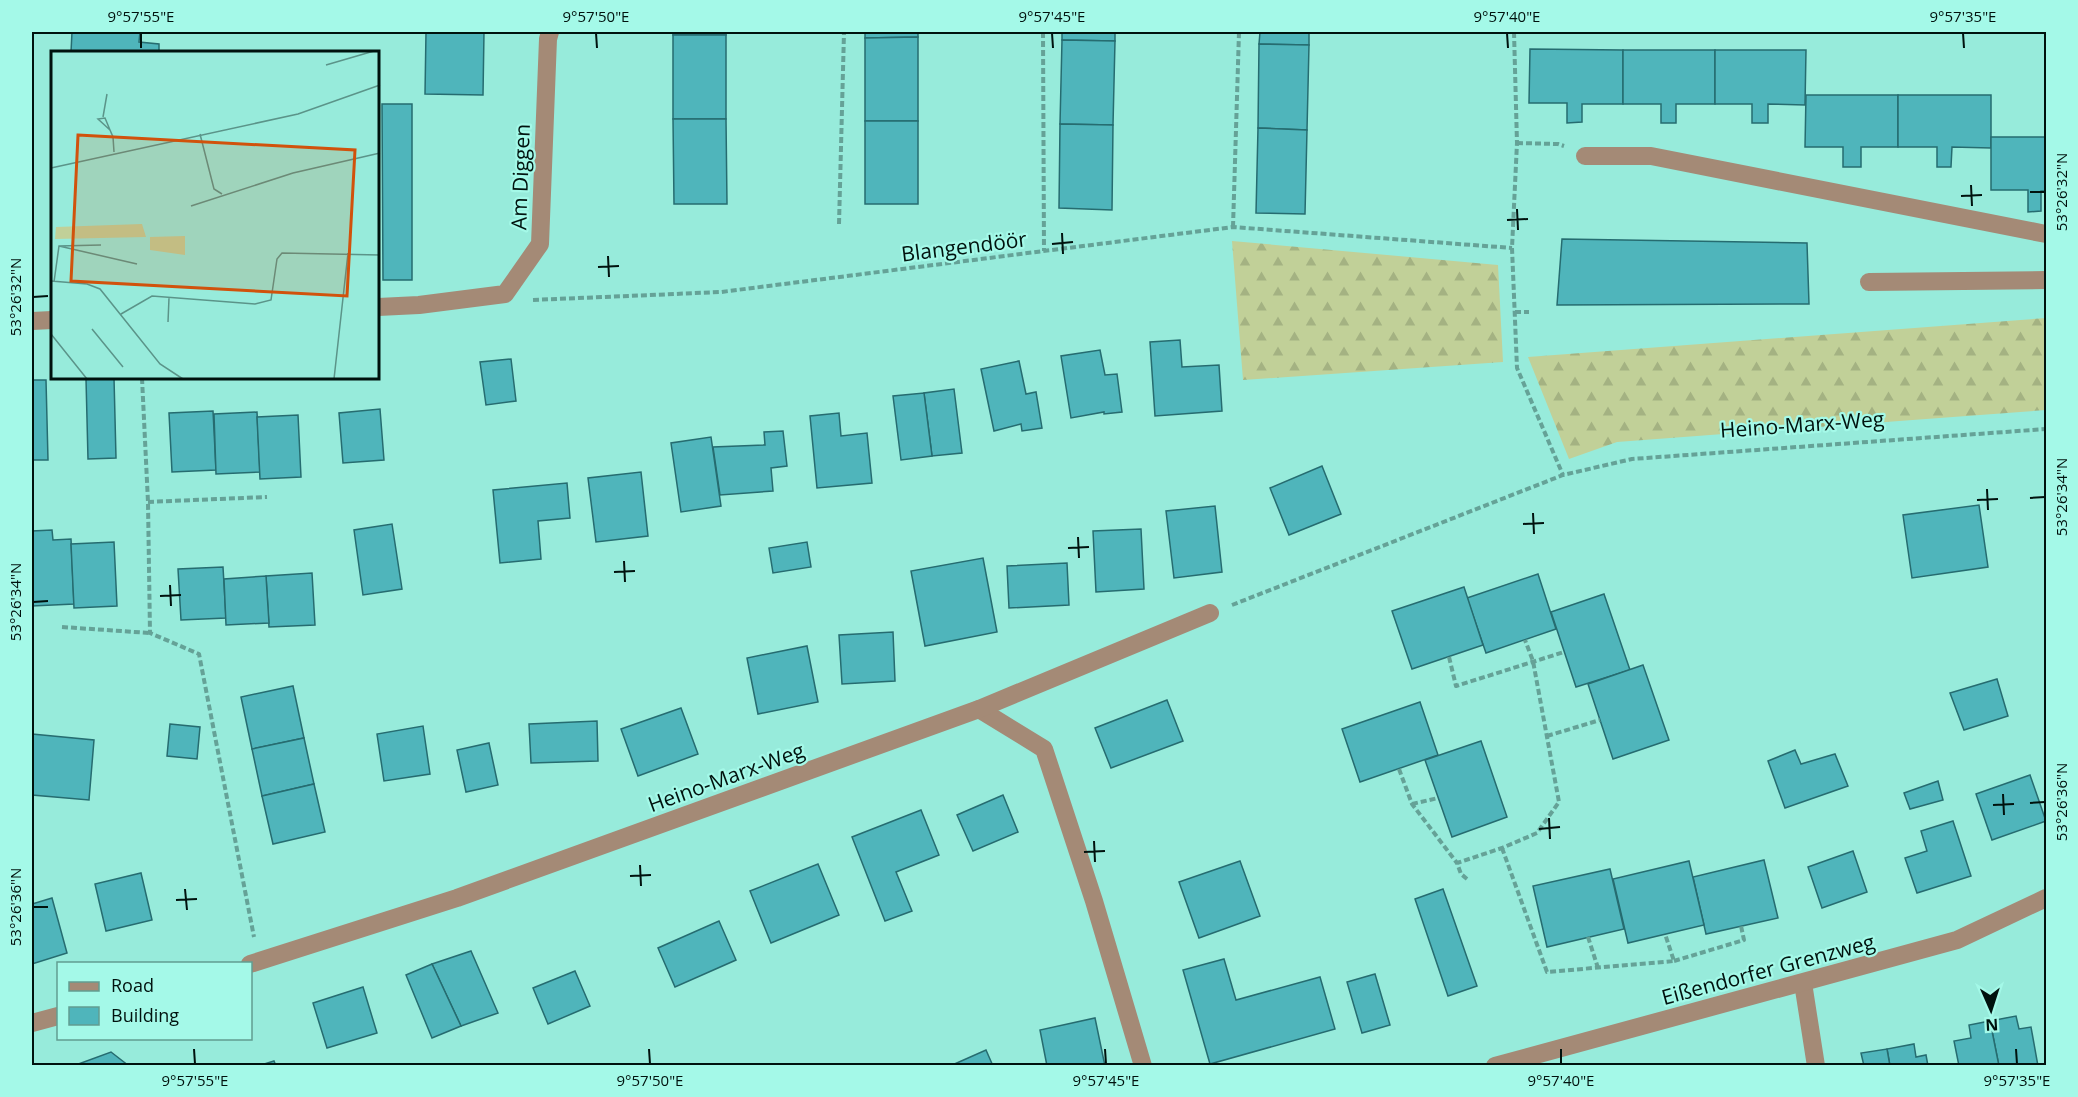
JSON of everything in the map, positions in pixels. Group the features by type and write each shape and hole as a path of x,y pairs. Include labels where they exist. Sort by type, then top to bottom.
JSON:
{"street":[{"name":"Am Diggen","path":"380,307 418,305 505,294 540,244 550,32"},
{"path":"1586,156 1651,156 2046,234"},
{"path":"1869,282 2046,280"},
{"path":"32,321 51,320"},
{"name":"Heino-Marx-Weg","path":"255,963 457,898 979,709 1210,613"},
{"path":"979,709 1044,749 1094,901 1143,1065"},
{"name":"Eißendorfer Grenzweg","path":"1495,1065 1957,940 2046,898"},
{"path":"1803,983 1816,1065"},
{"path":"32,1023 57,1016"}],"path":[{"path":"839,224 844,32"},
{"path":"1043,32 1044,251"},
{"path":"1233,227 1239,32"},
{"path":"1514,32 1517,143 1512,248 1518,368 1563,475"},
{"path":"1517,143 1558,144 1586,156"},
{"name":"Blangendöör","path":"523,301 721,292 1233,227 1512,248"},
{"path":"1515,312 1529,312"},
{"path":"142,380 148,502 150,633"},
{"name":"Heino-Marx-Weg","path":"1210,613 1563,475 1632,459 2046,429"},
{"path":"148,502 267,497"},
{"path":"62,627 150,633 199,654 255,963"},
{"path":"1458,863 1537,833 1559,801 1533,661 1525,640"},
{"path":"1449,657 1456,686 1564,652"},
{"path":"1547,736 1600,720"},
{"path":"1399,769 1412,804 1458,863 1461,874 1467,879"},
{"path":"1412,804 1438,798"},
{"path":"1502,848 1547,972 1674,961 1744,940 1741,926"},
{"path":"1665,934 1674,961"},
{"path":"1588,937 1598,968"}],"green space":[{"path":"1232,241 1498,265 1503,362 1243,380"},
{"path":"2046,318 2046,410 1617,442 1569,459 1528,357"}],"building":[{"path":"72,32 140,32 139,42 159,44 159,51 71,51"},
{"path":"426,32 484,32 483,95 425,94"},
{"path":"673,32 726,32 726,35 673,35"},
{"path":"865,32 918,32 918,37 865,38"},
{"path":"1062,32 1115,32 1115,41 1062,40"},
{"path":"1260,32 1309,32 1309,45 1259,44"},
{"path":"673,35 726,35 726,119 673,119"},
{"path":"918,37 918,121 865,121 865,38"},
{"path":"1062,40 1115,41 1113,125 1060,124"},
{"path":"1259,44 1309,45 1307,130 1258,128"},
{"path":"1530,49 1623,50 1623,104 1582,104 1582,122 1567,123 1567,103 1529,103"},
{"path":"1623,50 1715,50 1715,104 1676,104 1676,123 1661,123 1661,104 1623,104"},
{"path":"1715,50 1806,50 1805,105 1768,104 1768,123 1752,123 1752,104 1715,104"},
{"path":"1806,95 1898,95 1898,147 1861,147 1861,167 1843,167 1843,147 1805,147"},
{"path":"1898,95 1991,95 1991,148 1952,147 1951,167 1937,167 1937,147 1898,147"},
{"path":"382,104 412,104 412,280 383,280"},
{"path":"673,119 726,119 727,204 674,204"},
{"path":"865,121 918,121 918,204 865,204"},
{"path":"1060,124 1113,125 1112,210 1059,208"},
{"path":"1258,128 1307,130 1305,214 1256,213"},
{"path":"1991,137 2046,137 2046,191 2041,191 2041,211 2028,212 2028,190 1991,190"},
{"path":"1562,239 1807,243 1809,304 1557,305"},
{"path":"1180,340 1182,367 1219,365 1222,411 1155,416 1150,342"},
{"path":"1100,350 1105,375 1117,374 1122,412 1104,414 1104,412 1071,418 1061,356"},
{"path":"511,359 516,401 486,405 480,362"},
{"path":"1019,361 1026,394 1036,392 1042,428 1022,431 1021,424 994,431 981,369"},
{"path":"32,380 46,380 48,460 32,460"},
{"path":"86,380 114,380 116,458 88,459"},
{"path":"954,389 962,453 932,456 924,393"},
{"path":"924,393 932,456 901,460 893,396"},
{"path":"380,409 384,460 343,463 339,413"},
{"path":"213,411 216,470 172,472 169,413"},
{"path":"257,412 260,472 216,474 214,414"},
{"path":"839,413 841,436 867,433 872,483 817,488 810,416"},
{"path":"298,415 301,477 260,479 257,417"},
{"path":"783,431 787,466 771,468 773,491 720,495 713,447 765,445 764,432"},
{"path":"711,437 721,506 681,512 671,443"},
{"path":"1322,466 1341,514 1289,535 1270,488"},
{"path":"641,472 648,536 596,542 588,478"},
{"path":"567,483 570,518 538,521 541,559 500,563 493,490"},
{"path":"1979,505 1988,567 1912,578 1903,515"},
{"path":"1215,506 1222,572 1174,578 1166,511"},
{"path":"392,524 402,589 363,595 354,530"},
{"path":"1141,529 1144,589 1096,592 1093,531"},
{"path":"52,530 53,540 71,539 74,604 32,606 32,531"},
{"path":"114,542 117,606 74,608 71,544"},
{"path":"807,542 811,567 773,573 769,548"},
{"path":"983,558 997,632 925,646 911,571"},
{"path":"1067,563 1069,605 1009,608 1007,566"},
{"path":"223,567 226,618 181,620 178,569"},
{"path":"312,573 315,625 269,627 266,576"},
{"path":"1538,574 1556,629 1486,653 1467,598"},
{"path":"266,576 269,623 226,625 224,579"},
{"path":"1464,587 1483,645 1412,669 1392,611"},
{"path":"1604,594 1630,670 1576,687 1551,612"},
{"path":"893,632 895,681 842,684 839,635"},
{"path":"807,646 818,702 758,714 747,658"},
{"path":"1643,665 1669,740 1613,759 1588,684"},
{"path":"1997,679 2008,716 1964,730 1950,693"},
{"path":"293,686 304,738 252,749 241,697"},
{"path":"1167,700 1183,741 1111,768 1095,728"},
{"path":"1420,702 1438,755 1360,782 1342,729"},
{"path":"681,708 698,754 638,776 621,729"},
{"path":"597,721 598,761 531,763 529,724"},
{"path":"170,724 200,727 197,759 167,756"},
{"path":"423,726 430,774 384,781 377,734"},
{"path":"32,734 94,740 89,800 32,795"},
{"path":"304,738 314,784 262,796 252,749"},
{"path":"1481,741 1507,817 1452,837 1425,760"},
{"path":"489,743 498,785 466,792 457,750"},
{"path":"1795,750 1801,764 1835,754 1848,786 1785,808 1768,761"},
{"path":"2030,775 2046,821 1992,840 1976,794"},
{"path":"1938,781 1943,800 1910,809 1904,793"},
{"path":"314,784 325,832 273,844 262,796"},
{"path":"1003,795 1018,832 973,851 957,815"},
{"path":"921,810 939,855 896,872 912,911 885,921 852,837"},
{"path":"1953,821 1971,876 1917,893 1905,858 1927,851 1921,831"},
{"path":"1853,851 1867,892 1822,908 1808,867"},
{"path":"1764,860 1778,918 1706,934 1693,877"},
{"path":"1240,861 1260,916 1199,938 1179,882"},
{"path":"1689,861 1704,925 1628,943 1613,879"},
{"path":"818,864 839,915 771,943 750,891"},
{"path":"1610,869 1624,929 1547,947 1533,886"},
{"path":"141,873 152,920 106,931 95,884"},
{"path":"1443,889 1477,986 1448,996 1415,899"},
{"path":"52,898 67,953 32,964 32,904"},
{"path":"719,921 736,960 675,987 658,948"},
{"path":"471,951 498,1013 461,1026 432,964"},
{"path":"1224,959 1236,1000 1320,977 1335,1029 1210,1064 1183,970"},
{"path":"432,964 461,1026 432,1038 406,975"},
{"path":"575,971 590,1006 548,1024 533,988"},
{"path":"1375,974 1390,1025 1362,1033 1347,982"},
{"path":"363,987 377,1033 327,1048 313,1003"},
{"path":"2016,1016 2019,1029 2031,1027 2038,1066 1999,1066 1990,1021"},
{"path":"1095,1018 1105,1066 1047,1066 1040,1030"},
{"path":"1990,1021 1999,1066 1959,1066 1954,1041 1971,1038 1969,1025"},
{"path":"1914,1044 1916,1057 1926,1055 1928,1066 1890,1066 1887,1049"},
{"path":"1887,1049 1890,1066 1864,1066 1861,1053"},
{"path":"986,1050 993,1066 950,1066"},
{"path":"111,1052 129,1066 73,1066"},
{"path":"274,1061 276,1066 258,1066"}]}
